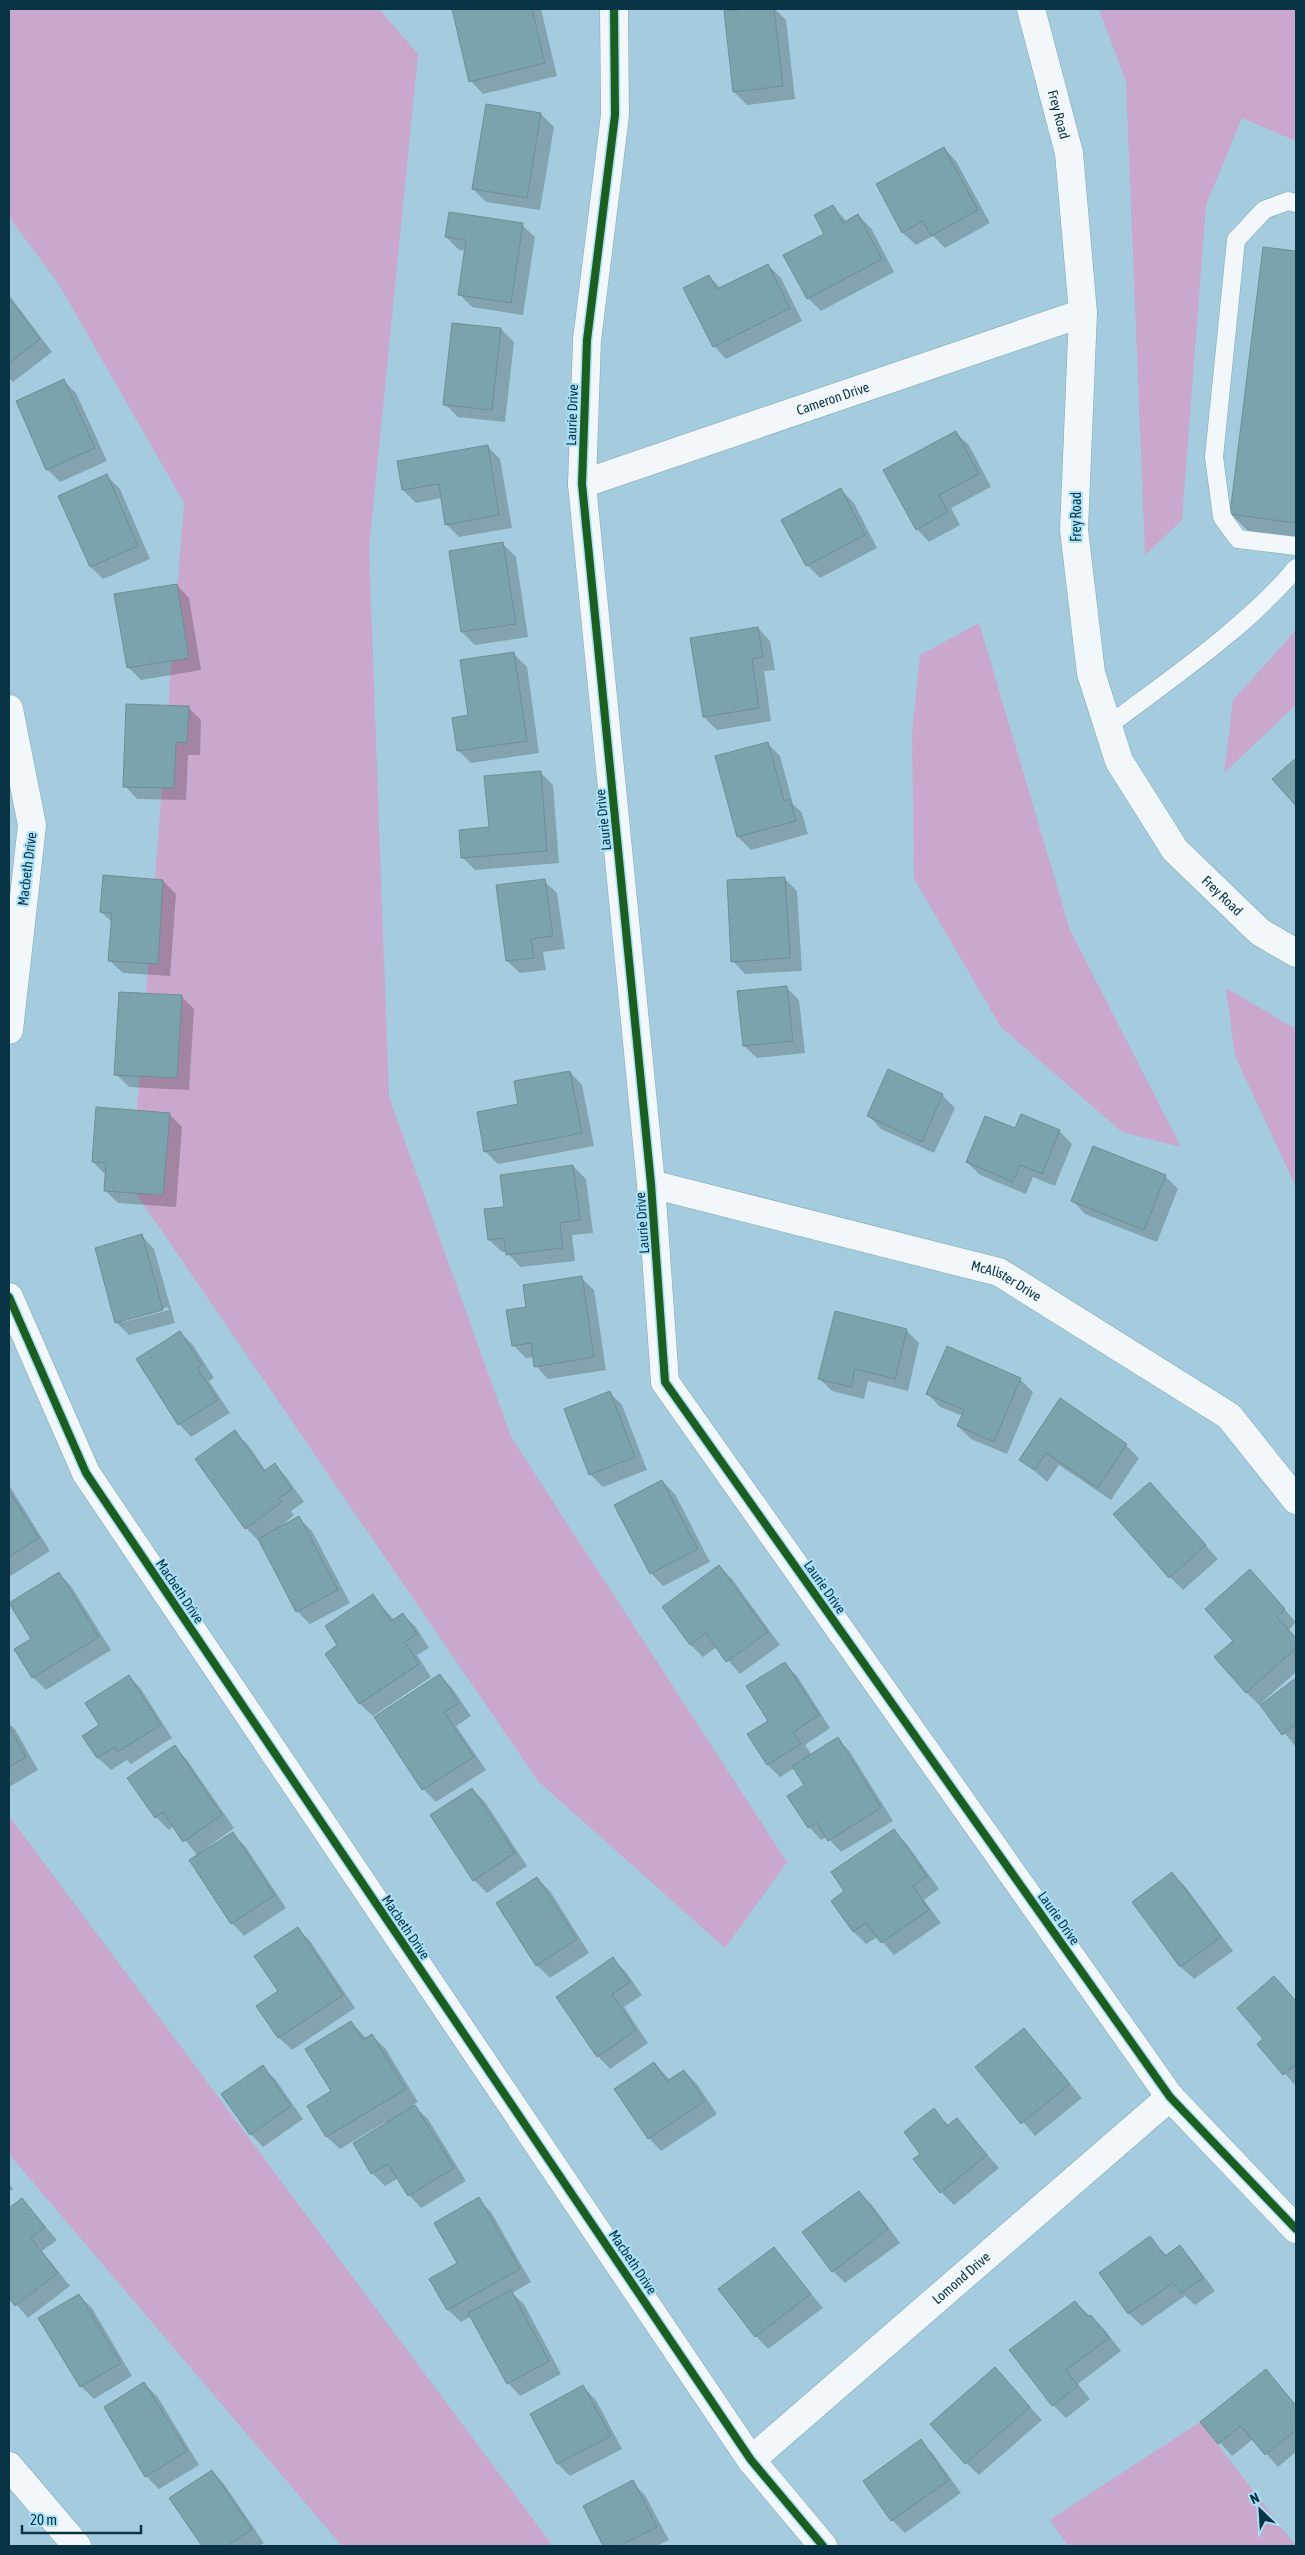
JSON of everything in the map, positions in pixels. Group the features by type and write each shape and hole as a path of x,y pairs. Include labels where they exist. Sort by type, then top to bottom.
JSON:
{"street":[{"name":"Laurie Drive","path":"614,9 615,115 587,340 582,484 651,1184 665,1382 1170,2097 1296,2229"},
{"name":"Frey Road","path":"1031,9 1069,152 1083,313 1074,530 1091,673 1119,761 1175,850 1260,932 1296,953"},
{"name":"Cameron Drive","path":"582,484 1083,313"},
{"name":"Macbeth Drive","path":"9,709 32,825 9,1030"},
{"name":"McAlister Drive","path":"651,1184 999,1272 1229,1416 1296,1500"},
{"name":"Macbeth Drive","path":"9,1298 86,1473 751,2460 823,2546"},
{"name":"Lomond Drive","path":"751,2460 1170,2097"},
{"path":"9,2466 77,2546"}],"lane":[{"path":"1296,202 1288,201 1264,210 1236,240 1214,457 1222,517 1238,539 1296,546"},
{"path":"1108,726 1188,665 1277,590 1296,568"}],"shaded area":[{"path":"9,9 379,9 418,54 369,549 389,1097 511,1437 787,1862 725,1948 538,1781 131,1186 184,503 58,283 9,217"},
{"path":"1099,9 1296,9 1296,141 1242,118 1206,205 1182,520 1145,555 1126,82"},
{"path":"979,623 1070,930 1181,1147 1122,1132 1001,1027 914,879 912,735 920,655"},
{"path":"1296,630 1296,705 1224,773 1233,700"},
{"path":"1226,988 1296,1029 1296,1187 1235,1056"},
{"path":"9,1816 553,2546 342,2546 9,2154"},
{"path":"1200,2422 1296,2546 1068,2546 1050,2520"}],"building":[{"path":"452,9 532,9 545,63 469,82"},
{"path":"774,9 783,86 733,92 724,11"},
{"path":"486,104 541,113 527,198 472,189"},
{"path":"944,147 978,210 931,236 923,221 902,233 876,184"},
{"path":"833,205 843,223 858,214 882,259 807,299 783,255 824,234 814,215"},
{"path":"449,212 523,223 511,303 458,295 466,240 445,237"},
{"path":"1263,247 1296,251 1296,523 1230,514"},
{"path":"768,264 790,308 713,347 683,288 709,275 717,289"},
{"path":"9,298 40,339 9,363"},
{"path":"452,323 501,328 492,410 443,405"},
{"path":"64,379 95,448 46,470 16,401"},
{"path":"956,431 979,474 939,495 948,512 916,530 883,470"},
{"path":"488,445 499,515 445,525 439,484 402,490 397,461"},
{"path":"107,474 138,546 90,567 58,496"},
{"path":"841,488 865,535 806,566 781,520"},
{"path":"503,542 516,624 461,632 449,551"},
{"path":"177,584 189,658 127,668 114,594"},
{"path":"758,627 763,657 752,659 759,708 703,717 690,638"},
{"path":"514,652 527,741 457,751 452,718 468,715 460,660"},
{"path":"126,704 189,706 187,743 176,742 174,788 123,787"},
{"path":"768,742 784,801 790,799 796,821 737,837 715,756"},
{"path":"1296,758 1296,806 1272,779"},
{"path":"541,771 547,851 461,858 459,830 489,827 484,776"},
{"path":"103,875 163,880 158,964 108,961 112,913 100,912"},
{"path":"785,877 790,958 731,962 727,880"},
{"path":"545,879 553,936 531,939 534,958 506,961 496,885"},
{"path":"787,986 793,1041 743,1046 737,991"},
{"path":"119,992 182,995 177,1078 114,1075"},
{"path":"888,1069 943,1094 922,1142 867,1116"},
{"path":"570,1071 582,1133 484,1152 477,1112 518,1104 514,1081"},
{"path":"96,1107 170,1113 163,1195 104,1191 106,1163 92,1162"},
{"path":"1021,1114 1060,1130 1042,1174 1020,1165 1013,1182 966,1162 985,1116 1015,1128"},
{"path":"1093,1146 1166,1175 1144,1230 1071,1201"},
{"path":"573,1165 580,1220 560,1223 563,1248 506,1255 504,1238 488,1240 484,1209 504,1207 500,1175"},
{"path":"142,1234 163,1310 115,1323 95,1248"},
{"path":"582,1276 594,1357 534,1367 531,1343 512,1346 506,1310 526,1307 523,1285"},
{"path":"835,1311 907,1329 895,1379 855,1369 851,1387 818,1379"},
{"path":"180,1331 202,1365 197,1368 218,1400 178,1425 136,1359"},
{"path":"947,1346 1021,1378 994,1442 957,1426 964,1410 926,1394"},
{"path":"610,1391 635,1457 589,1475 564,1409"},
{"path":"1060,1398 1127,1444 1098,1488 1046,1453 1034,1470 1019,1460"},
{"path":"235,1430 264,1471 275,1463 292,1489 279,1498 282,1502 245,1529 195,1459"},
{"path":"662,1480 698,1549 650,1574 614,1505"},
{"path":"1150,1482 1206,1545 1169,1578 1113,1514"},
{"path":"9,1491 39,1538 9,1557"},
{"path":"299,1516 338,1590 296,1612 258,1539"},
{"path":"719,1565 768,1632 726,1662 706,1633 690,1645 662,1607"},
{"path":"1250,1569 1285,1609 1277,1617 1296,1638 1296,1648 1246,1693 1214,1657 1233,1641 1205,1609"},
{"path":"59,1572 99,1637 32,1678 14,1649 31,1639 9,1603"},
{"path":"373,1594 391,1621 403,1613 417,1634 405,1642 419,1664 359,1704 325,1654 337,1645 325,1626"},
{"path":"785,1662 819,1715 793,1732 801,1744 767,1765 747,1734 768,1721 746,1686"},
{"path":"440,1674 459,1703 444,1712 474,1757 422,1790 374,1717"},
{"path":"129,1675 161,1725 117,1752 115,1747 97,1758 82,1736 99,1725 85,1703"},
{"path":"1296,1678 1296,1724 1282,1735 1260,1705"},
{"path":"9,1726 26,1757 9,1767"},
{"path":"838,1737 881,1808 828,1841 817,1823 808,1828 787,1796 804,1785 792,1766"},
{"path":"175,1745 222,1815 183,1842 163,1812 155,1818 127,1778"},
{"path":"472,1788 515,1853 473,1881 430,1815"},
{"path":"894,1829 927,1876 913,1886 929,1910 881,1943 866,1923 853,1932 831,1901 844,1891 831,1872"},
{"path":"233,1832 275,1895 231,1924 189,1860"},
{"path":"1172,1872 1221,1937 1180,1967 1132,1902"},
{"path":"537,1877 577,1939 536,1966 496,1903"},
{"path":"298,1927 343,1995 278,2038 256,2006 278,1991 254,1956"},
{"path":"613,1957 630,1982 612,1994 636,2030 597,2057 556,1997"},
{"path":"1274,1976 1296,2001 1296,2064 1283,2075 1257,2044 1263,2039 1237,2008"},
{"path":"351,2021 363,2040 372,2034 406,2089 326,2137 307,2106 331,2091 305,2049"},
{"path":"1024,2028 1070,2084 1021,2124 975,2067"},
{"path":"654,2062 667,2081 684,2070 705,2101 648,2139 614,2089"},
{"path":"263,2065 291,2106 250,2135 221,2094"},
{"path":"415,2105 454,2168 408,2196 388,2164 371,2174 353,2143"},
{"path":"934,2108 947,2126 957,2118 987,2155 940,2193 913,2159 920,2154 904,2132"},
{"path":"859,2191 888,2229 832,2272 802,2232"},
{"path":"479,2197 520,2269 447,2310 429,2279 457,2263 434,2223"},
{"path":"22,2198 45,2227 31,2238 58,2273 15,2306 9,2298 9,2208"},
{"path":"1150,2236 1165,2256 1180,2245 1203,2278 1181,2293 1173,2283 1128,2314 1099,2273"},
{"path":"774,2247 811,2294 755,2337 718,2289"},
{"path":"511,2290 549,2361 507,2384 468,2313"},
{"path":"79,2294 121,2363 80,2387 38,2318"},
{"path":"1075,2301 1088,2317 1091,2315 1109,2338 1066,2370 1078,2386 1052,2406 1009,2350"},
{"path":"995,2367 1030,2407 965,2464 930,2424"},
{"path":"1266,2369 1296,2406 1296,2430 1265,2455 1241,2426 1218,2444 1200,2422"},
{"path":"144,2382 187,2451 145,2477 104,2407"},
{"path":"583,2385 611,2436 557,2464 530,2414"},
{"path":"921,2439 949,2480 891,2521 863,2481"},
{"path":"212,2470 252,2529 227,2546 202,2546 169,2498"},
{"path":"633,2480 657,2527 619,2546 603,2546 583,2506"}],"cycle path":[{"path":"614,9 615,115 587,340 582,484 651,1184 665,1382 1170,2097 1296,2229"},
{"path":"9,1297 86,1473 751,2460 823,2546"}]}
